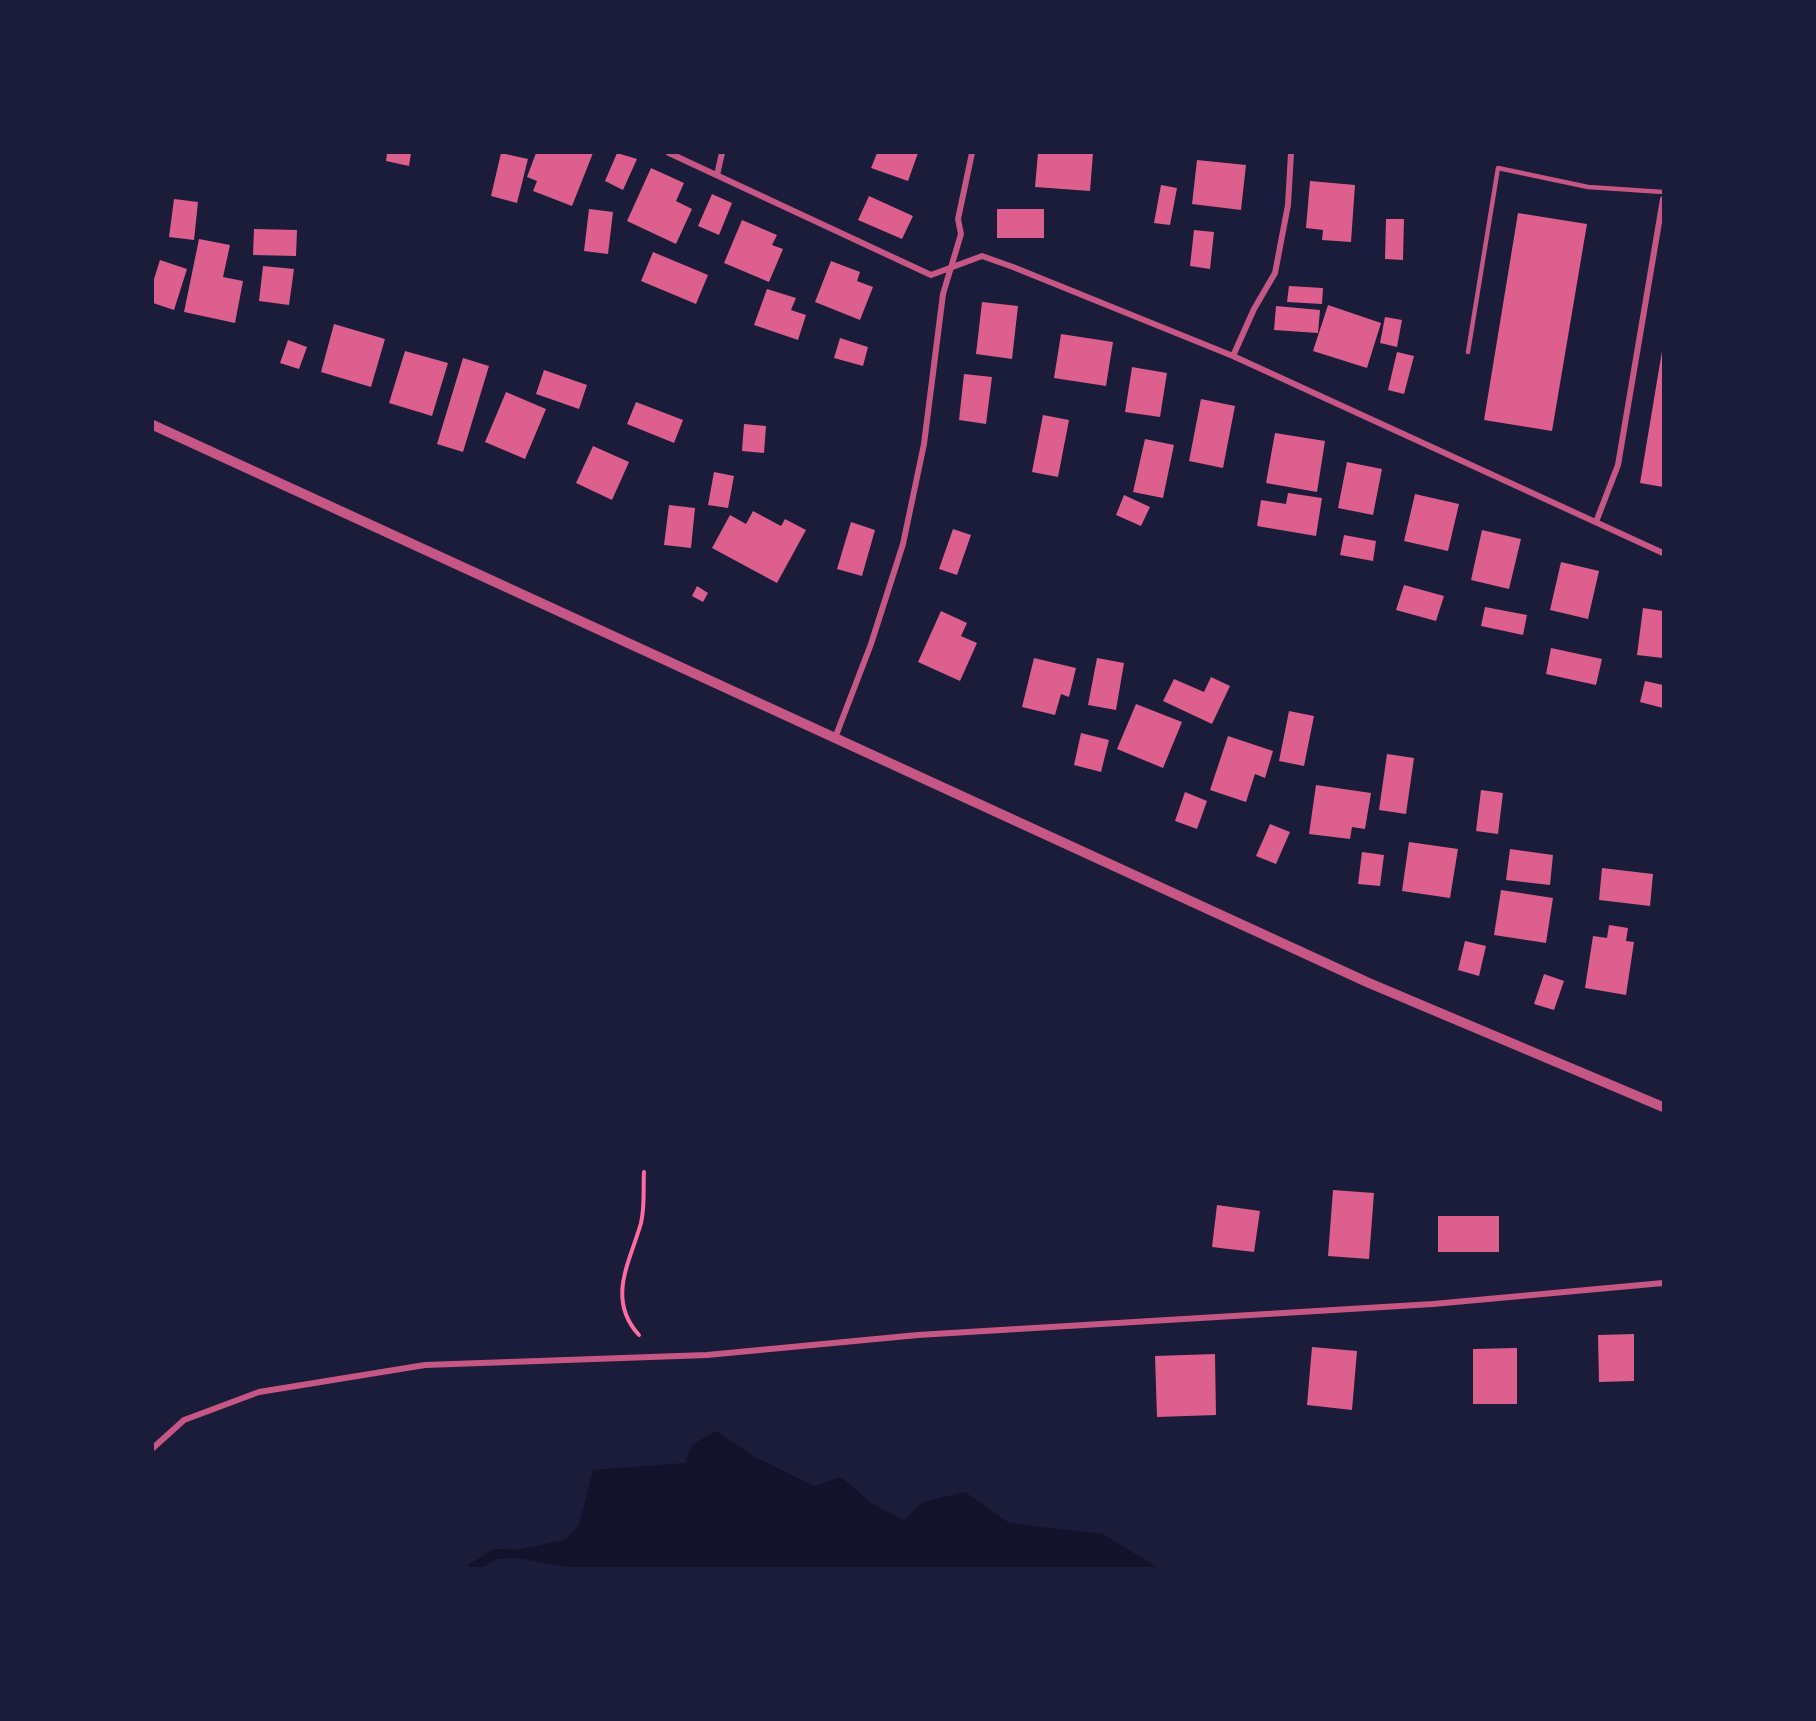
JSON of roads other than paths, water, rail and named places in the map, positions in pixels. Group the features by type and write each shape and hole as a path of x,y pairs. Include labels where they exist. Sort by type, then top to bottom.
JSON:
{"street":[{"path":"669,153 931,275 982,256 1233,356 1663,553"},
{"path":"717,175 722,153"},
{"path":"835,738 871,644 903,544 924,444 943,294 961,234 958,219 972,153"},
{"path":"1233,356 1254,309 1275,273 1288,205 1291,153"},
{"path":"1596,522 1618,465 1663,199"},
{"path":"153,425 1369,983 1663,1107"},
{"path":"153,1448 184,1420 259,1392 425,1365 707,1355 918,1335 1433,1304 1663,1283"}],"lane":[{"path":"1468,352 1498,168 1588,187 1663,192"}],"waterway":[{"path":"473,1568 495,1554 508,1554"}]}
